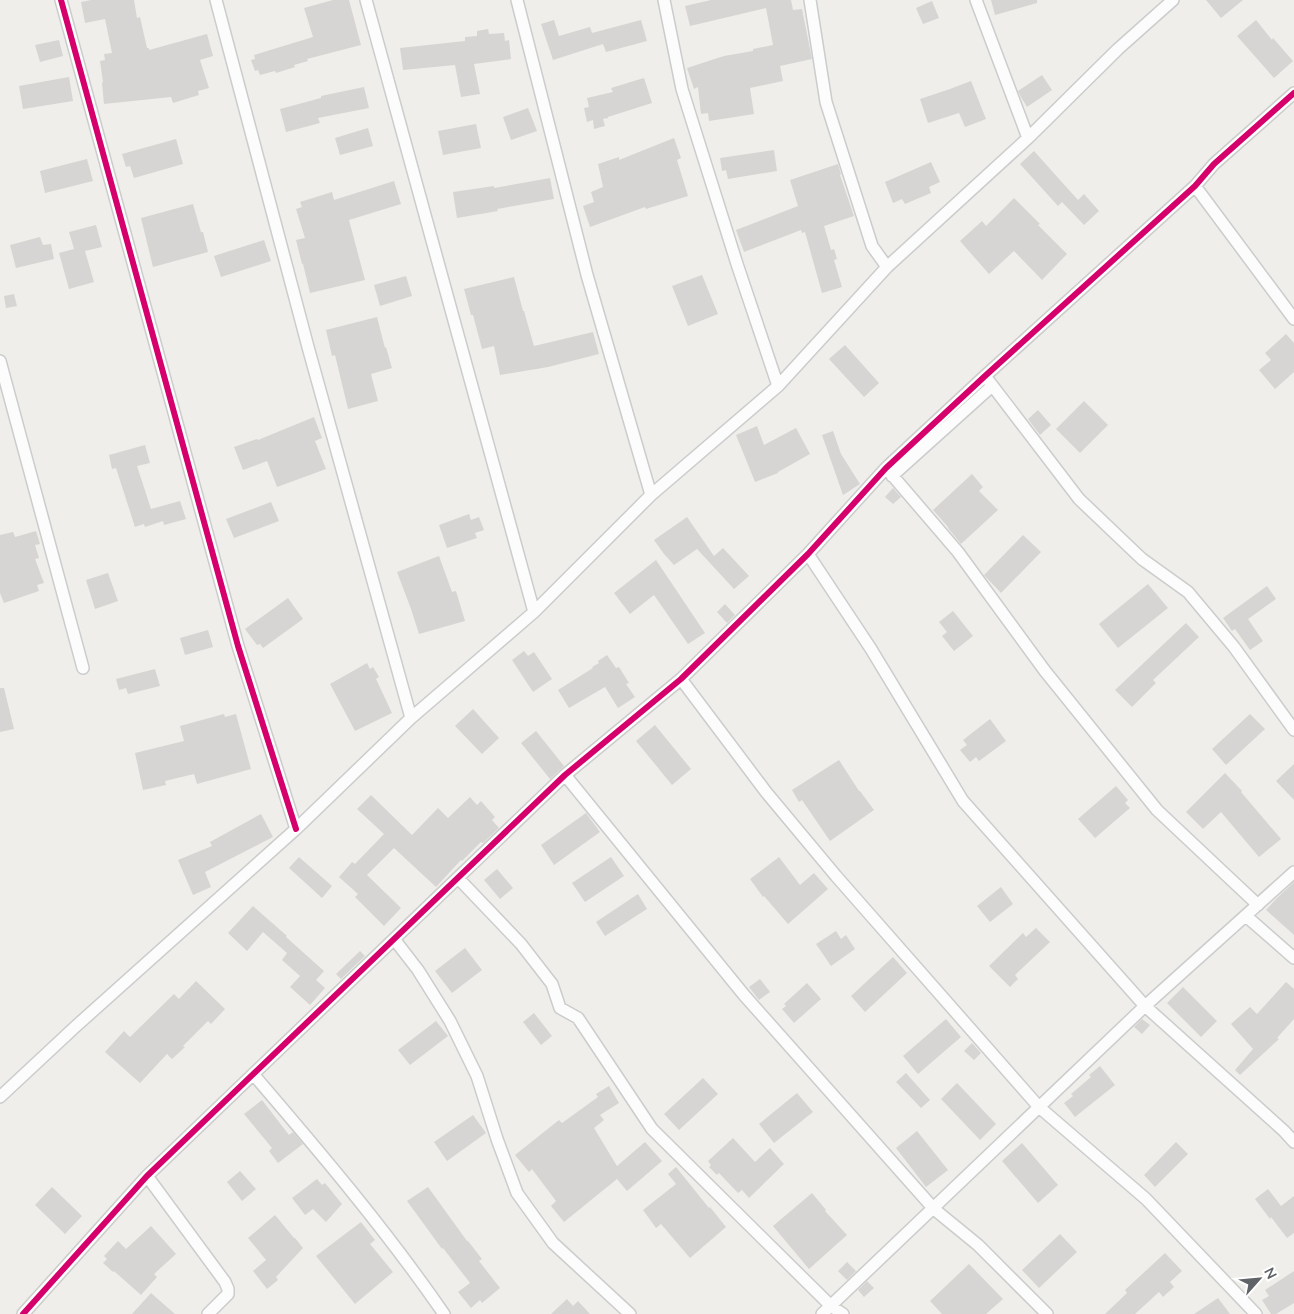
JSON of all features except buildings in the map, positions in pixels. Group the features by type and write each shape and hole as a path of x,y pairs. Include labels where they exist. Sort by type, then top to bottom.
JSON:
{"street":[{"path":"61,0 238,646 296,829"},
{"path":"216,0 411,718"},
{"path":"366,0 534,612"},
{"path":"517,0 587,275 651,495"},
{"path":"664,0 682,89 778,386"},
{"path":"810,0 826,102 872,246 887,267"},
{"path":"976,0 1028,138"},
{"path":"0,1097 75,1027 296,829 411,718 534,612 651,495 778,386 887,267 1028,138 1118,49 1173,0"},
{"path":"24,1314 147,1176 253,1074 565,775 681,679 985,376 1195,186 1214,164 1294,93"},
{"path":"1195,186 1294,319"},
{"path":"0,361 83,668"},
{"path":"985,376 1079,499 1142,559 1188,592 1234,648 1294,730"},
{"path":"889,472 992,386"},
{"path":"889,472 958,552 1045,671 1157,810 1258,905"},
{"path":"808,554 870,649 963,801 1145,1006 1294,1142"},
{"path":"681,679 766,792 1039,1107 1146,1198 1256,1314"},
{"path":"565,775 744,995 934,1209 978,1246 1047,1314"},
{"path":"826,1310 1145,1006 1294,872"},
{"path":"458,878 526,950 552,984 560,1008 578,1018 652,1129 826,1310 843,1314"},
{"path":"1246,916 1294,958"},
{"path":"394,939 418,970 450,1020 474,1068 517,1193 552,1243 630,1314"},
{"path":"253,1074 331,1166 416,1273 444,1314"},
{"path":"147,1176 225,1282 228,1294 208,1314"}],"cycle path":[{"path":"61,0 238,646 296,829"},
{"path":"23,1314 147,1176 565,775 681,679 808,554 886,468 1195,186 1214,164 1294,93"}]}
